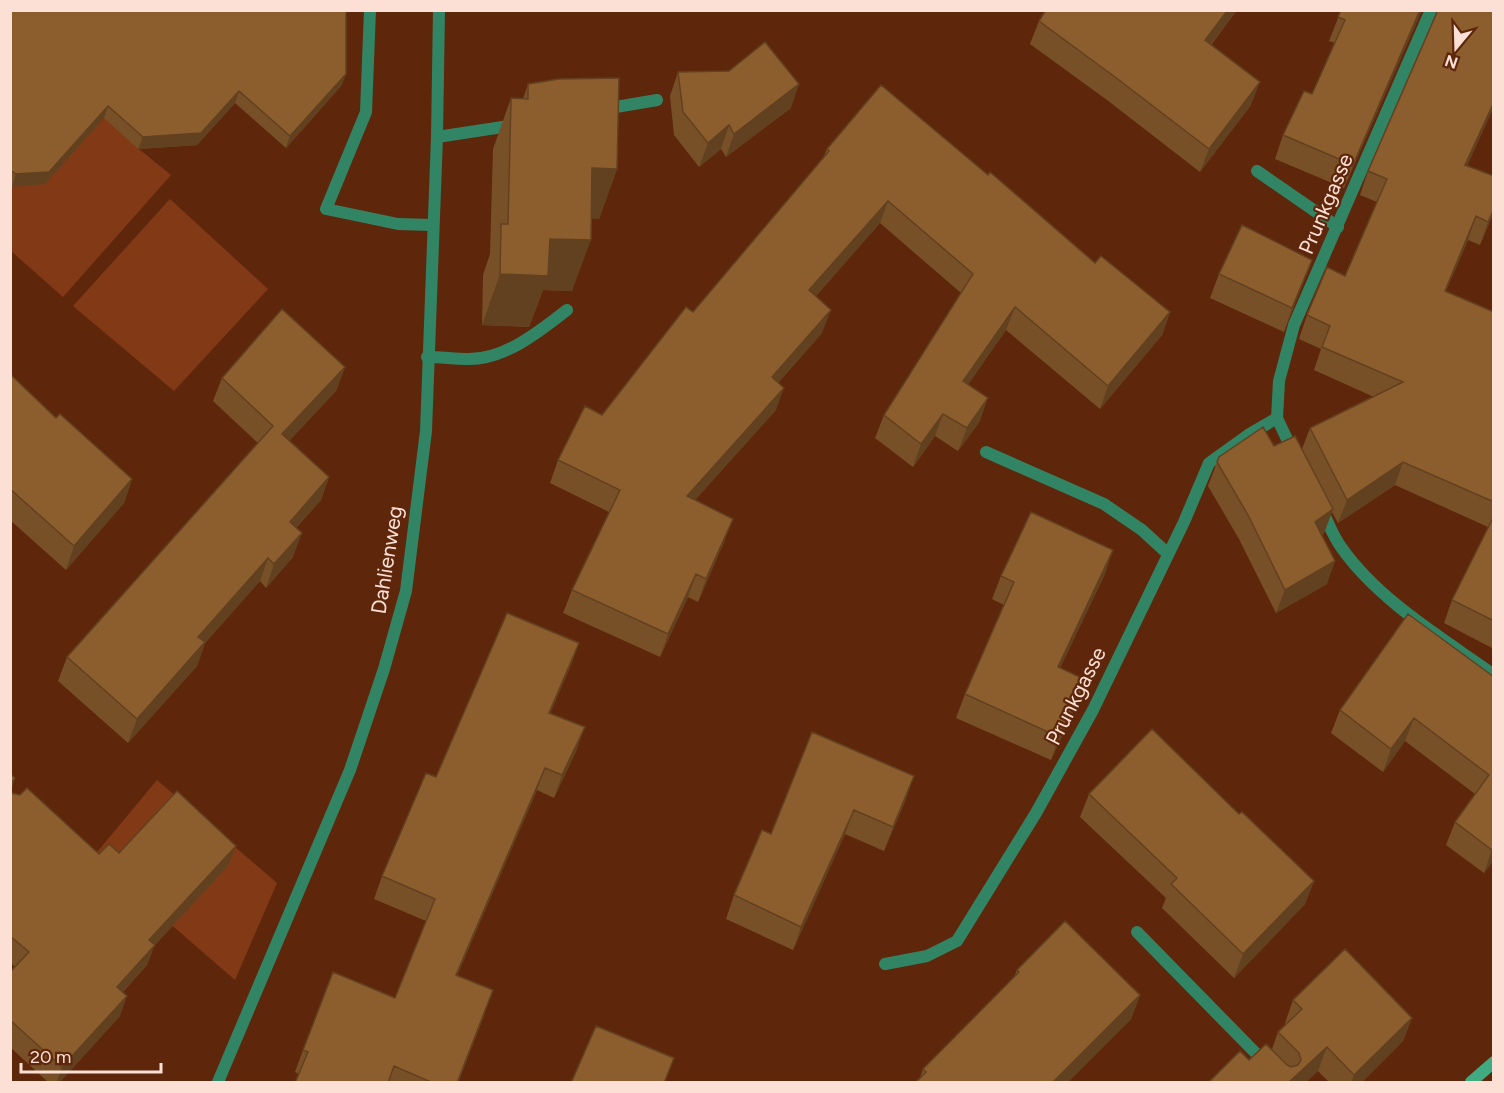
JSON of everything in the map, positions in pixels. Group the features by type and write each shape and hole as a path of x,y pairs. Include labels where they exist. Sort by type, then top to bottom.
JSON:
{"main road":[{"path":"1471,1083 1494,1062"}],"street":[{"path":"370,10 366,112 326,208 398,224 432,225"},
{"name":"Dahlienweg","path":"218,1083 350,770 384,669 406,591 426,431 437,137 439,10"},
{"name":"Prunkgasse","path":"1301,469 1277,418 1279,381 1294,326 1431,10"},
{"path":"589,112 657,100"},
{"path":"437,137 532,122"},
{"path":"1257,171 1338,227"},
{"path":"428,357 470,359 505,350 546,326 567,310"},
{"name":"Prunkgasse","path":"885,964 927,956 957,941 1036,813 1093,710 1184,522 1209,463 1248,435 1277,418"},
{"path":"986,452 1104,504 1142,530 1167,553"},
{"path":"1316,498 1341,546 1369,580 1402,608 1494,675"},
{"path":"1137,932 1284,1083"}],"shaded area":[{"path":"108,113 134,145 171,175 63,297 11,251 11,186 45,184"},
{"path":"170,199 268,289 174,391 73,306"},
{"path":"157,780 277,883 235,980 93,857"}],"building":[{"path":"10,10 346,10 346,74 290,136 239,91 201,133 143,137 108,106 49,172 16,174 10,170"},
{"path":"1046,10 1228,10 1205,40 1260,82 1209,149 1039,21"},
{"path":"1341,10 1420,10 1353,165 1283,135 1304,91 1312,94 1345,20 1338,17"},
{"path":"1438,10 1494,10 1494,102 1465,165 1494,176 1494,209 1488,222 1476,216 1445,291 1494,312 1494,502 1403,462 1347,500 1310,428 1403,382 1322,347 1330,326 1307,315 1327,267 1345,276 1387,179 1368,171"},
{"path":"765,42 799,84 734,134 729,125 708,143 683,112 678,72 729,71"},
{"path":"619,78 617,169 592,168 591,240 550,239 548,276 500,274 501,224 508,224 511,98 528,99 528,84 559,79"},
{"path":"881,85 988,175 990,172 1095,263 1101,256 1170,312 1108,386 1015,307 963,381 988,398 967,428 943,414 921,444 884,415 973,274 888,201 809,290 831,310 772,377 784,388 687,496 733,519 706,579 696,574 668,634 572,590 620,490 558,460 585,406 602,415 686,307 693,312 829,151 827,149"},
{"path":"1242,225 1312,260 1292,308 1219,274"},
{"path":"282,309 345,367 282,434 329,477 290,522 302,533 274,564 268,558 198,637 205,642 137,719 67,657 273,426 222,378"},
{"path":"10,374 56,418 60,414 132,479 74,546 10,489"},
{"path":"1263,427 1274,446 1295,436 1333,509 1315,522 1335,561 1285,590 1248,515 1217,462 1219,457"},
{"path":"1031,512 1113,550 1058,667 1086,680 1059,737 965,694 1014,582 1001,576"},
{"path":"1494,516 1494,621 1452,600"},
{"path":"507,613 579,643 549,713 585,727 562,775 545,768 456,975 493,990 457,1083 433,1083 394,1066 388,1083 295,1083 308,1052 303,1050 333,972 395,998 435,899 382,876 426,773 436,777"},
{"path":"1408,614 1494,677 1494,848 1492,850 1455,822 1489,775 1414,718 1391,749 1340,710"},
{"path":"1152,729 1239,814 1242,812 1314,881 1243,954 1171,884 1177,878 1089,794"},
{"path":"812,732 914,776 893,827 854,810 801,927 734,895 762,830 771,834"},
{"path":"10,774 15,778 10,784"},
{"path":"27,788 99,854 109,844 119,853 177,791 236,846 149,940 155,945 117,987 127,996 62,1067 10,1020 10,972 29,952 10,936 10,789 12,793 20,795"},
{"path":"1065,921 1140,995 1052,1083 915,1083 926,1072 923,1069 1019,972 1017,970"},
{"path":"1345,949 1412,1018 1354,1075 1327,1047 1288,1083 1208,1083 1240,1051 1249,1060 1266,1044 1287,1065 1291,1067 1298,1065 1301,1060 1299,1053 1278,1032 1302,1009 1293,1000"},
{"path":"596,1026 674,1058 664,1083 571,1083"}]}
